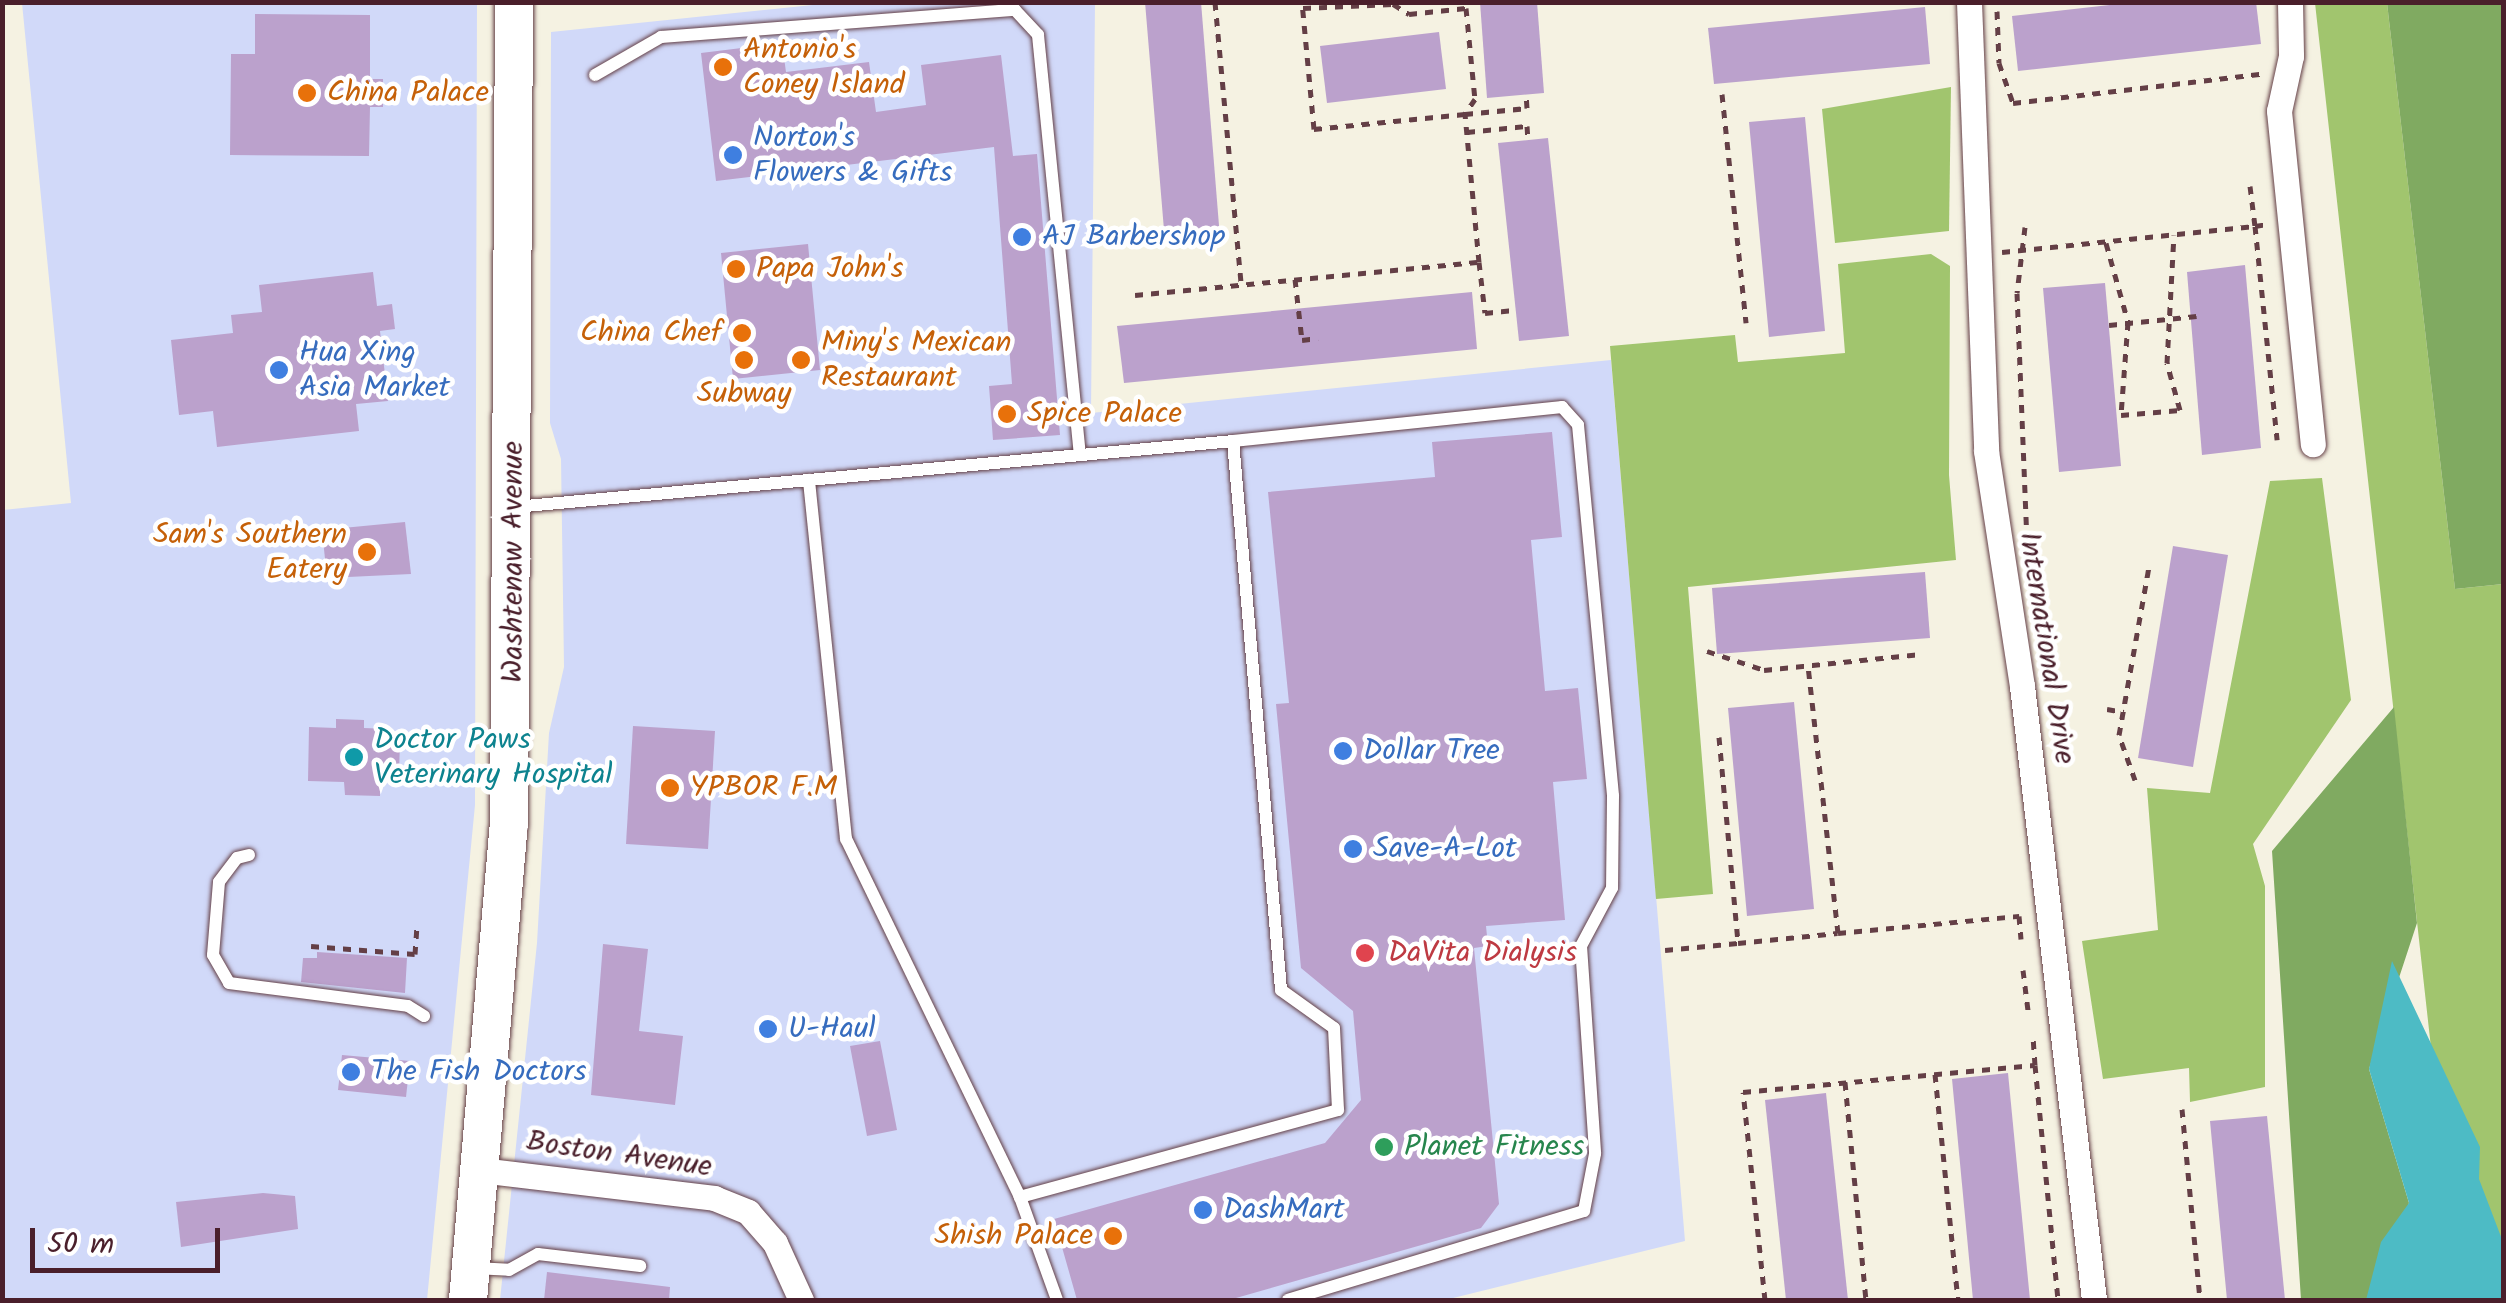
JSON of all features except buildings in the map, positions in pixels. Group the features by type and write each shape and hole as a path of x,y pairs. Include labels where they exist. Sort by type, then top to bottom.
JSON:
{"main road":[{"name":"Washtenaw Avenue","path":"470,1284 509,825 515,507 514,2"}],"street":[{"name":"International Drive","path":"1969,2 1986,452 2022,686 2094,1300"},
{"path":"2290,2 2291,56 2279,111 2312,444"},
{"name":"Boston Avenue","path":"480,1170 714,1198 748,1212 775,1243 801,1300"}],"lane":[{"path":"595,76 661,37 1015,10 1038,34 1080,455"},
{"path":"515,507 1562,408 1578,424 1613,796 1612,888 1580,946 1595,1154 1584,1212 1288,1300"},
{"path":"1020,1197 1338,1110 1334,1028 1281,990 1233,441"},
{"path":"809,480 846,839 1020,1197 1057,1300"},
{"path":"250,855 237,858 219,882 213,955 229,983 408,1006 424,1016"},
{"path":"470,1284 538,1254 640,1266"}],"path":[{"path":"1214,2 1240,284"},
{"path":"1996,2 1999,62 2011,98"},
{"path":"1516,310 1485,313 1465,114 1475,99 1466,6 1408,14 1393,4 1302,5 1314,128 1465,114 1527,108 1526,95"},
{"path":"2000,99 2265,74 2266,93"},
{"path":"1722,94 1746,323"},
{"path":"1467,132 1527,126 1528,140"},
{"path":"2250,186 2277,440"},
{"path":"1998,252 2278,222"},
{"path":"2025,227 2017,293 2028,552"},
{"path":"2106,242 2128,322 2121,415 2180,410 2167,363 2174,235"},
{"path":"1136,295 1479,262"},
{"path":"1295,280 1302,340 1318,338"},
{"path":"2108,325 2197,316"},
{"path":"2135,780 2120,735 2149,567"},
{"path":"1706,651 1764,670 1921,654"},
{"path":"1808,665 1838,932"},
{"path":"2107,709 2124,712"},
{"path":"1719,737 1738,942"},
{"path":"1665,950 2018,916 2020,940"},
{"path":"310,946 415,954 417,928"},
{"path":"2023,970 2028,1010"},
{"path":"2033,1039 2058,1300"},
{"path":"1765,1300 1744,1092 2035,1065"},
{"path":"1935,1074 1958,1300"},
{"path":"1844,1082 1866,1300"},
{"path":"2182,1109 2200,1300"}],"shaded area":[{"path":"22,3 477,3 475,805 427,1300 3,1300 3,510 71,503"},
{"path":"832,3 1095,3 1091,413 1611,360 1685,1241 1445,1300 500,1300 537,943 549,733 564,667 561,459 550,423 551,32"}],"green space":[{"path":"2315,3 2387,3 2455,589 2503,584 2503,1300 2459,1300"},
{"path":"2387,3 2503,3 2503,584 2455,589"},
{"path":"1951,87 1949,231 1835,243 1822,109"},
{"path":"1931,254 1950,266 1949,475 1956,560 1688,587 1713,894 1656,899 1610,346 1735,335 1738,362 1845,353 1838,264"},
{"path":"2322,478 2351,700 2253,844 2265,886 2265,1087 2190,1102 2189,1068 2103,1079 2082,941 2158,930 2147,788 2210,793 2270,481"},
{"path":"2394,707 2417,923 2369,1069 2409,1203 2377,1300 2301,1300 2272,851"}],"water":[{"path":"2392,961 2480,1147 2479,1179 2503,1242 2503,1300 2366,1300 2381,1242 2409,1203 2369,1069"}],"place":[{"name":"Antonio's Coney Island","path":"723,67"},
{"name":"China Palace","path":"307,93"},
{"name":"Norton's Flowers & Gifts","path":"733,155"},
{"name":"AJ Barbershop","path":"1022,237"},
{"name":"Papa John's","path":"736,269"},
{"name":"China Chef","path":"742,333"},
{"name":"Subway","path":"744,360"},
{"name":"Miny's Mexican Restaurant","path":"801,360"},
{"name":"Hua Xing Asia Market","path":"279,370"},
{"name":"Spice Palace","path":"1007,414"},
{"name":"Sam's Southern Eatery","path":"367,552"},
{"name":"Dollar Tree","path":"1343,751"},
{"name":"Doctor Paws Veterinary Hospital","path":"354,757"},
{"name":"YPBOR F.M","path":"670,788"},
{"name":"Save-A-Lot","path":"1353,849"},
{"name":"DaVita Dialysis","path":"1365,953"},
{"name":"U-Haul","path":"768,1029"},
{"name":"The Fish Doctors","path":"351,1072"},
{"name":"Planet Fitness","path":"1384,1147"},
{"name":"DashMart","path":"1203,1210"},
{"name":"Shish Palace","path":"1113,1236"}]}
